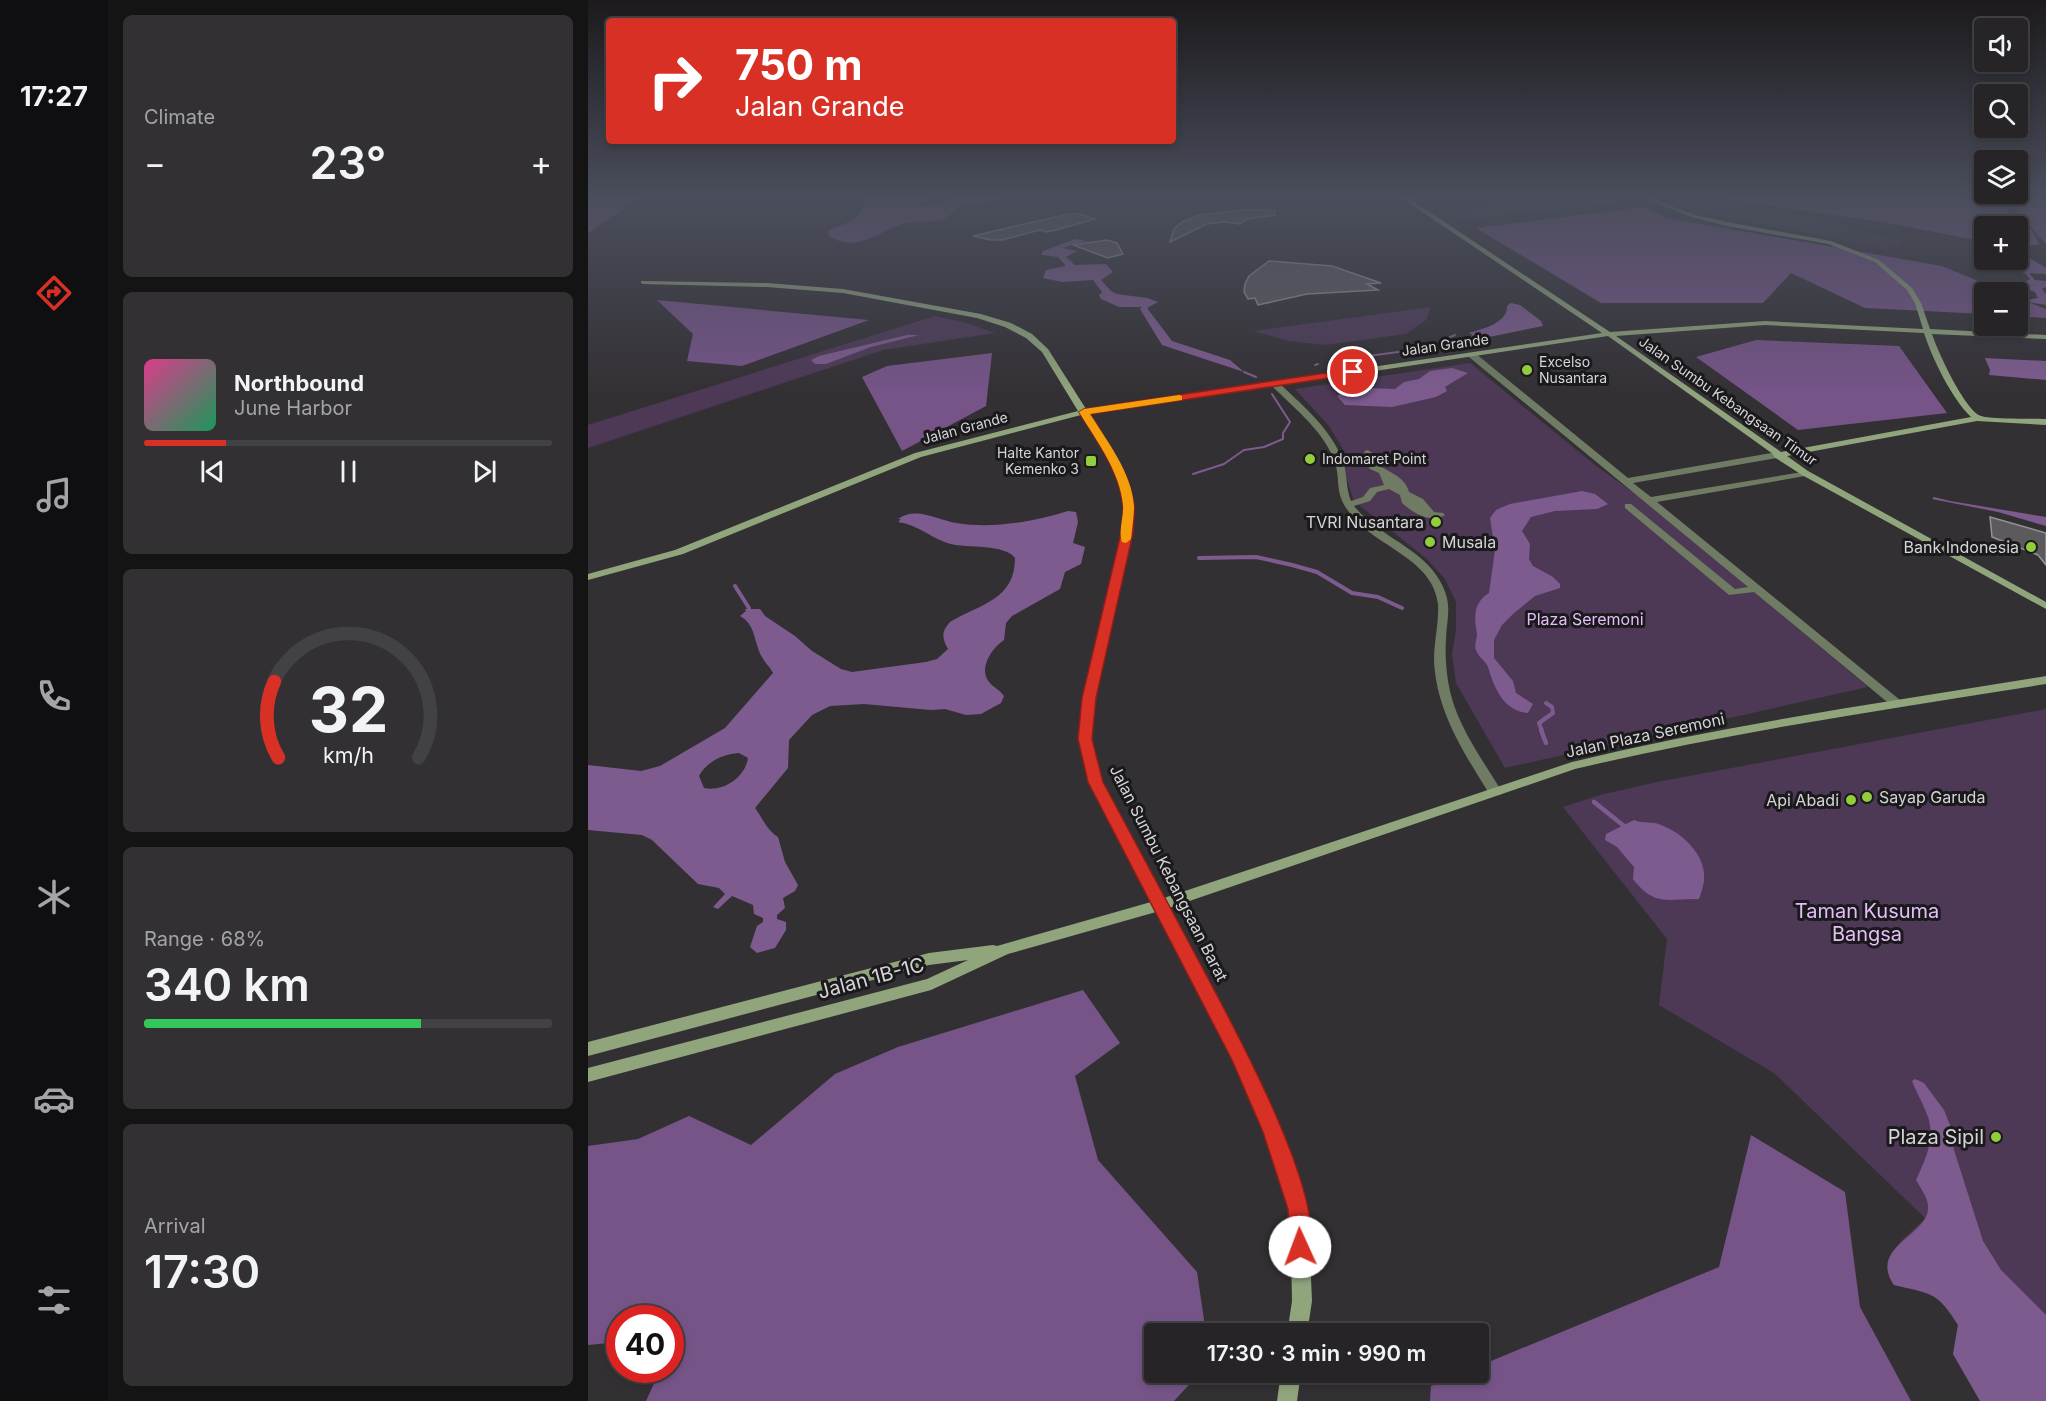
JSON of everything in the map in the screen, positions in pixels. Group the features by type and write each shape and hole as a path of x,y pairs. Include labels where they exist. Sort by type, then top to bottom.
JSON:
{"street":[{"name":"Jalan Sumbu Kebangsaan Timur","path":"1504,264 1609,334 1805,473 2046,606"},
{"path":"1881,264 1910,289 1918,303 1935,354 1966,408 1977,418"},
{"name":"Jalan Sumbu Kebangsaan Barat","path":"643,282 767,285 834,290 978,316 1008,325 1029,336 1045,351 1084,412 1111,456 1121,478 1128,505 1127,533 1089,698 1085,739 1095,782 1245,1069 1273,1132 1299,1209 1302,1301 1299,1323"},
{"name":"Jalan Grande","path":"588,577 679,552 918,455 1084,412 1609,334 1765,323 2046,337"},
{"path":"1472,355 1896,703"},
{"path":"1275,384 1311,420 1332,447 1342,468 1341,480 1348,506 1422,564 1435,581 1443,597 1445,613 1440,656 1443,684 1451,714 1495,792"},
{"path":"1628,481 1977,418 2046,422"},
{"path":"1368,454 1366,459 1373,467 1395,478 1403,486 1405,494"},
{"path":"1383,472 1383,480 1390,486 1418,499 1435,515"},
{"path":"1650,500 1805,473"},
{"path":"1348,506 1365,501 1373,490 1390,486"},
{"path":"1628,506 1733,593 1757,588"},
{"name":"Jalan Plaza Seremoni","path":"1160,905 1572,766 1634,751 1896,703 2046,680"},
{"name":"Jalan 1B-1C","path":"588,1075 931,984 1003,950 1160,905"},
{"path":"588,1049 929,959 1003,950"},
{"path":"1287,1401 1289,1383"}],"green space":[{"path":"1431,307 1426,320 1406,334 1325,345 1289,341 1253,331"},
{"path":"935,316 967,323 995,333 883,350 588,448 588,425"},
{"name":"Plaza Seremoni","path":"1470,363 1595,465 1649,504 1868,687 1505,768 1456,683 1452,654 1456,630 1456,602 1445,579 1427,559 1354,501 1344,471 1343,449 1329,426 1295,389"},
{"name":"Taman Kusuma Bangsa","path":"2046,709 2046,1401 1980,1401 1953,1354 1958,1325 1951,1314 1932,1295 1894,1285 1889,1275 1888,1265 1896,1248 1925,1218 1774,1073 1659,1005 1667,939 1563,807 1600,795 1657,782"}],"shaded area":[{"path":"1065,264 1106,264 1113,272 1101,280 1111,291 1158,302 1147,308 1172,341 1230,360 1244,372 1162,345 1140,309 1142,307 1119,307 1101,299 1099,295 1102,292 1093,280 1062,282 1043,278 1046,270 1066,266"},
{"path":"1537,264 1933,264 1981,282 1974,282 1974,313 1865,308 1791,273 1763,303 1601,303"},
{"path":"2028,264 2040,264 2046,268 2046,274 2029,273 2035,280 2046,281 2046,287 2042,289 2046,294 2046,305 2028,302 2028,300 2038,298 2035,292 2028,290 2028,282 2025,282 2030,279 2025,273 2016,270 2028,270"},
{"path":"657,300 869,320 742,366 687,361 693,334"},
{"path":"2028,302 2046,309 2046,318 2028,317"},
{"path":"1511,303 1520,305 1541,321 1543,326 1484,338 1466,338 1473,335 1469,333 1499,321"},
{"path":"907,335 919,335 871,347 826,364 815,364 811,360 819,356"},
{"path":"1756,340 1899,346 1947,413 1798,430 1696,357"},
{"path":"992,353 986,406 902,451 862,377 887,366"},
{"path":"1985,358 2046,361 2046,380 1989,375 1990,370"},
{"path":"1452,368 1468,373 1445,387 1447,391 1436,397 1392,407 1345,405 1337,396 1341,393 1369,388 1395,389 1404,382 1419,379 1430,371"},
{"path":"1582,491 1595,494 1608,504 1597,509 1555,511 1531,517 1522,531 1530,544 1529,559 1533,566 1553,577 1560,584 1560,588 1535,596 1502,625 1494,640 1494,658 1513,681 1516,693 1533,704 1528,713 1519,711 1512,708 1501,697 1487,665 1475,648 1477,606 1489,593 1495,550 1490,518 1496,510 1510,504"},
{"path":"1934,497 2046,517 2046,526 1998,512 1932,499"},
{"path":"1068,511 1076,512 1078,522 1073,543 1085,547 1081,564 1065,572 1060,589 1012,616 1006,623 1004,640 991,653 985,671 989,682 1004,696 1001,703 981,714 966,715 945,709 931,710 864,704 830,706 812,715 789,740 788,768 755,808 768,828 778,837 785,862 798,885 795,891 783,898 785,908 777,915 777,919 786,922 786,930 775,948 757,953 750,947 757,926 763,922 763,918 754,914 753,905 732,896 718,909 713,907 725,894 719,888 698,884 652,840 642,835 588,830 588,765 641,771 660,766 725,728 773,673 759,652 749,624 740,616 746,611 745,609 760,609 765,616 795,636 812,651 841,669 852,672 937,659 948,649 943,635 950,622 984,605 1002,592 1009,583 1015,558 995,548 944,542 912,526 898,522 901,519 898,519 905,515 919,514 956,523 984,525 1026,521","holes":["739,753 748,758 743,772 732,782 718,788 704,788 699,776 711,763 721,757"]},
{"path":"1634,820 1658,824 1669,829 1685,840 1698,854 1704,872 1699,899 1663,900 1656,898 1641,888 1633,879 1634,867 1617,847 1605,840 1606,834"},
{"path":"1083,990 1120,1043 1075,1076 1098,1160 1197,1272 1205,1323 1144,1323 1144,1383 1191,1383 1174,1401 646,1401 654,1383 684,1383 684,1305 606,1305 606,1343 588,1345 588,1146 638,1139 689,1116 751,1145 835,1074 898,1047"},
{"path":"1915,1079 1924,1083 1944,1110 1950,1125 1954,1150 1983,1241 2001,1270 2046,1315 2046,1401 1980,1401 1953,1354 1958,1325 1951,1314 1932,1296 1894,1285 1888,1272 1888,1260 1902,1242 1920,1225 1926,1216 1928,1206 1916,1180 1929,1147 1930,1129 1926,1112 1912,1081"},
{"path":"1751,1135 1845,1192 1860,1307 1911,1401 1430,1401 1431,1386 1439,1383 1489,1383 1489,1362 1719,1267"}],"building":[{"path":"1264,264 1312,264 1332,266 1381,283 1367,284 1378,290 1307,294 1258,305 1255,298 1248,299 1244,292 1249,276"},
{"name":"Bank Indonesia","path":"1990,517 2046,533 2046,565 2038,555 1992,537"}],"waterway":[{"path":"1443,340 1455,335"},
{"path":"1347,359 1405,351"},
{"path":"1244,372 1256,377"},
{"path":"1193,474 1224,464 1244,450 1264,447 1283,439 1283,433 1290,422 1272,394"},
{"path":"1199,558 1256,557 1292,565 1317,572 1352,593 1378,597 1402,608"},
{"path":"735,586 749,608"},
{"path":"1542,731 1539,723 1553,713 1552,707 1546,703"},
{"path":"1541,730 1546,743"},
{"path":"1594,802 1624,826"}],"slow traffic":[{"path":"1126,539 1128,505 1121,478 1111,456 1084,412 1179,398"}],"place":[{"name":"Excelso Nusantara","path":"1527,370"},
{"name":"Indomaret Point","path":"1310,459"},
{"name":"Halte Kantor Kemenko 3","path":"1091,461"},
{"name":"TVRI Nusantara","path":"1436,522"},
{"name":"Musala","path":"1430,542"},
{"name":"Bank Indonesia","path":"2031,547"},
{"name":"Sayap Garuda","path":"1867,797"},
{"name":"Api Abadi","path":"1851,800"},
{"name":"Plaza Sipil","path":"1996,1137"}],"route":[{"path":"1300,1247 1299,1209 1273,1132 1240,1059 1095,782 1085,739 1089,698 1127,533 1128,505 1121,478 1111,456 1084,412 1353,372"}]}
